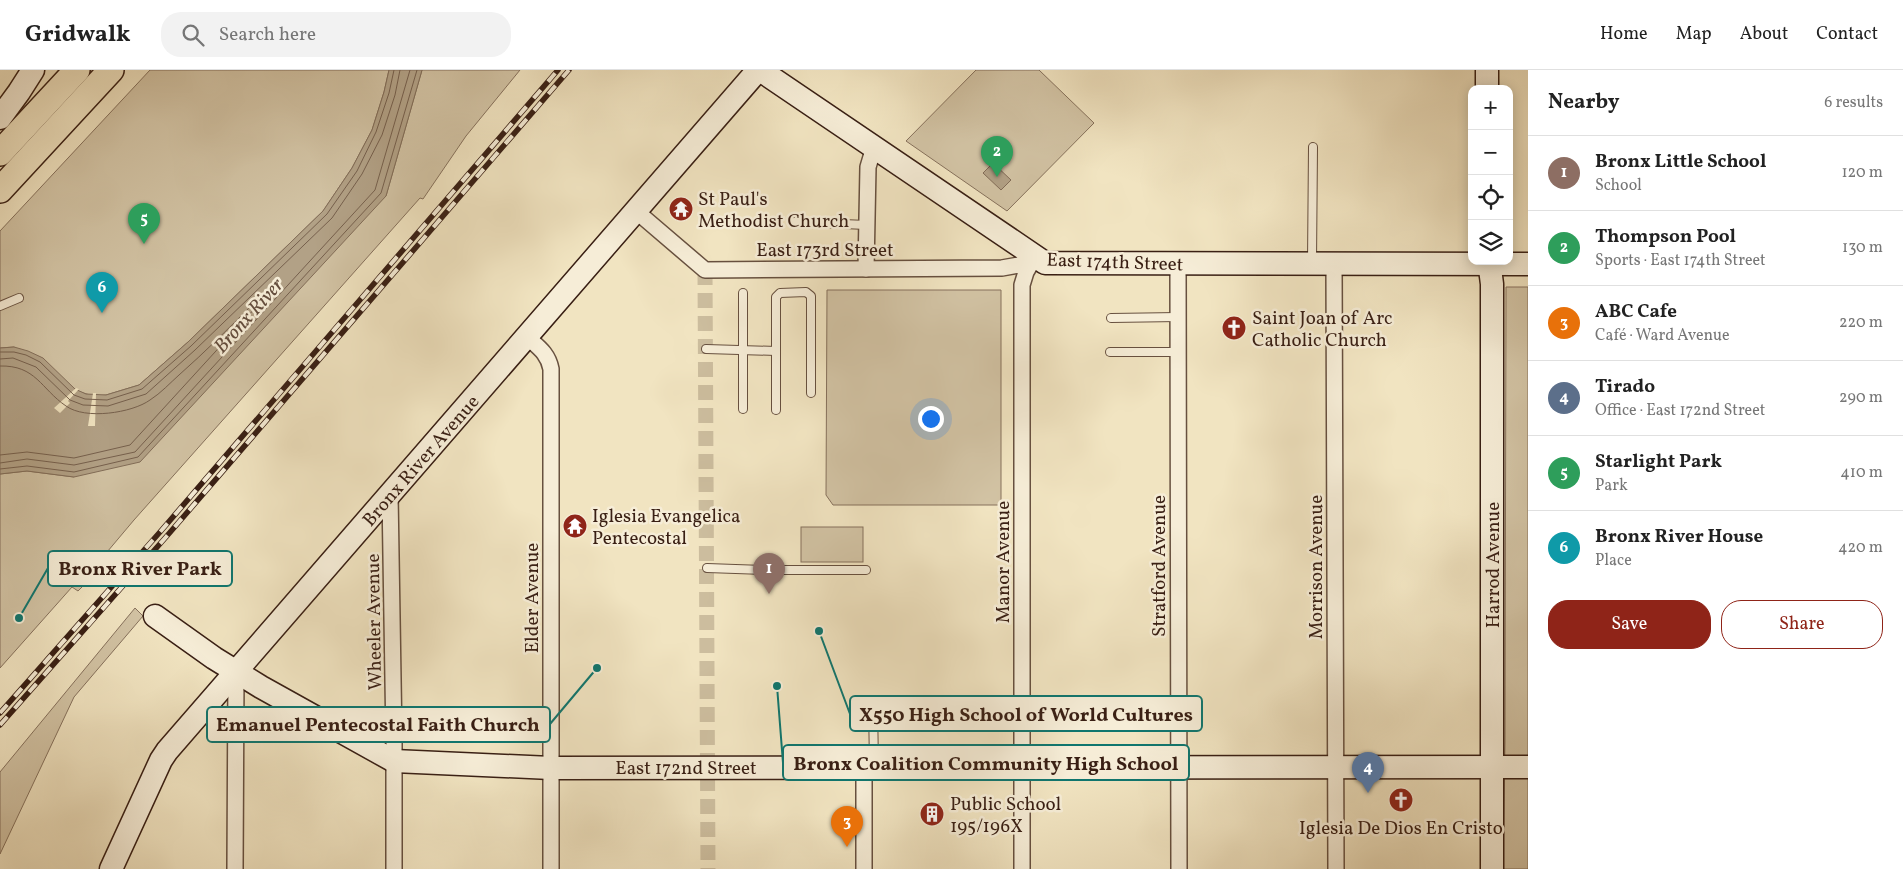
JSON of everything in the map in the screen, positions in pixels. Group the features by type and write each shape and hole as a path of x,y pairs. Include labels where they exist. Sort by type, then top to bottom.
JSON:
{"main road":[{"path":"0,118 20,92 33,70"},
{"path":"0,190 111,70"},
{"name":"East 174th Street","path":"759,70 1035,257 1048,263 1468,263"},
{"name":"Bronx River Avenue","path":"111,869 165,754 759,70"},
{"path":"1487,70 1487,85"},
{"path":"0,153 66,74"},
{"name":"East 174th Street","path":"1513,264 1528,264"},
{"name":"Harrod Avenue","path":"1489,265 1492,303 1492,869"},
{"name":"East 172nd Street","path":"155,616 236,672 394,761 551,768 1528,766"}],"street":[{"path":"66,74 85,98"},
{"path":"866,269 868,167 874,147"},
{"name":"East 173rd Street","path":"636,210 705,270 1002,268 1019,265 1035,257"},
{"name":"Manor Avenue","path":"1022,869 1022,285 1026,272 1035,257"},
{"name":"Stratford Avenue","path":"1178,264 1179,869"},
{"name":"Morrison Avenue","path":"1334,264 1336,869"},
{"name":"Elder Avenue","path":"527,337 543,351 549,360 551,369 551,869"},
{"name":"Wheeler Avenue","path":"390,494 394,869"},
{"path":"235,869 236,672"},
{"path":"864,869 869,767"}],"lane":[{"path":"1312,264 1313,147"},
{"path":"794,222 867,225"},
{"path":"776,410 776,297 780,293 806,292 811,296 811,393"},
{"path":"743,293 743,409"},
{"path":"0,306 19,298"},
{"path":"1111,318 1178,317"},
{"path":"706,349 776,351"},
{"path":"1110,352 1178,352"},
{"path":"707,568 765,570"},
{"path":"777,570 866,570"},
{"path":"869,767 873,705"}],"shaded area":[{"path":"150,70 389,70 372,130 352,168 323,211 188,342 139,385 106,395 93,396 77,391 14,347 0,348 0,231"},
{"path":"422,70 520,70 466,136 423,199 420,198 134,520 102,558 106,563 78,591 72,587 0,668 0,474 27,471 74,477 386,196"},
{"path":"976,70 1039,70 1094,123 1007,211 906,141"},
{"path":"1506,287 1528,287 1528,869 1503,869"},
{"path":"827,290 1001,290 1001,505 833,505 826,495"},
{"path":"801,527 863,527 863,562 801,562"},
{"path":"135,608 143,616 74,697 0,854 0,772"}],"water":[{"name":"Bronx River","path":"389,70 422,70 386,196 140,462 74,477 27,471 0,474 0,348 14,347 43,358 75,389 86,394 106,395 139,385 188,342 323,211 352,168 372,130"},
{"path":"993,163 1011,180 1001,190 983,173"}],"pier":[{"path":"76,388 79,389 68,401 70,403 60,413 54,408"},
{"path":"93,393 96,393 95,426 88,426"}],"tunnel":[{"path":"705,270 708,869"}],"railway":[{"path":"0,713 160,532 558,70"},
{"path":"0,725 166,537 569,70"}],"place":[{"name":"Thompson Pool","path":"997,177"},
{"name":"St Paul's Methodist Church","path":"681,209"},
{"name":"Starlight Park","path":"144,244"},
{"name":"Bronx River House","path":"102,313"},
{"name":"Saint Joan of Arc Catholic Church","path":"1234,328"},
{"name":"Iglesia Evangelica Pentecostal","path":"575,526"},
{"name":"Bronx Little School","path":"769,594"},
{"name":"Bronx River Park","path":"19,618"},
{"name":"X550 High School of World Cultures","path":"819,631"},
{"name":"Emanuel Pentecostal Faith Church","path":"597,668"},
{"name":"Bronx Coalition Community High School","path":"777,686"},
{"name":"Tirado","path":"1368,793"},
{"name":"Iglesia De Dios En Cristo","path":"1401,800"},
{"name":"Public School 195/196X","path":"932,814"},
{"name":"ABC Cafe","path":"847,847"}]}
